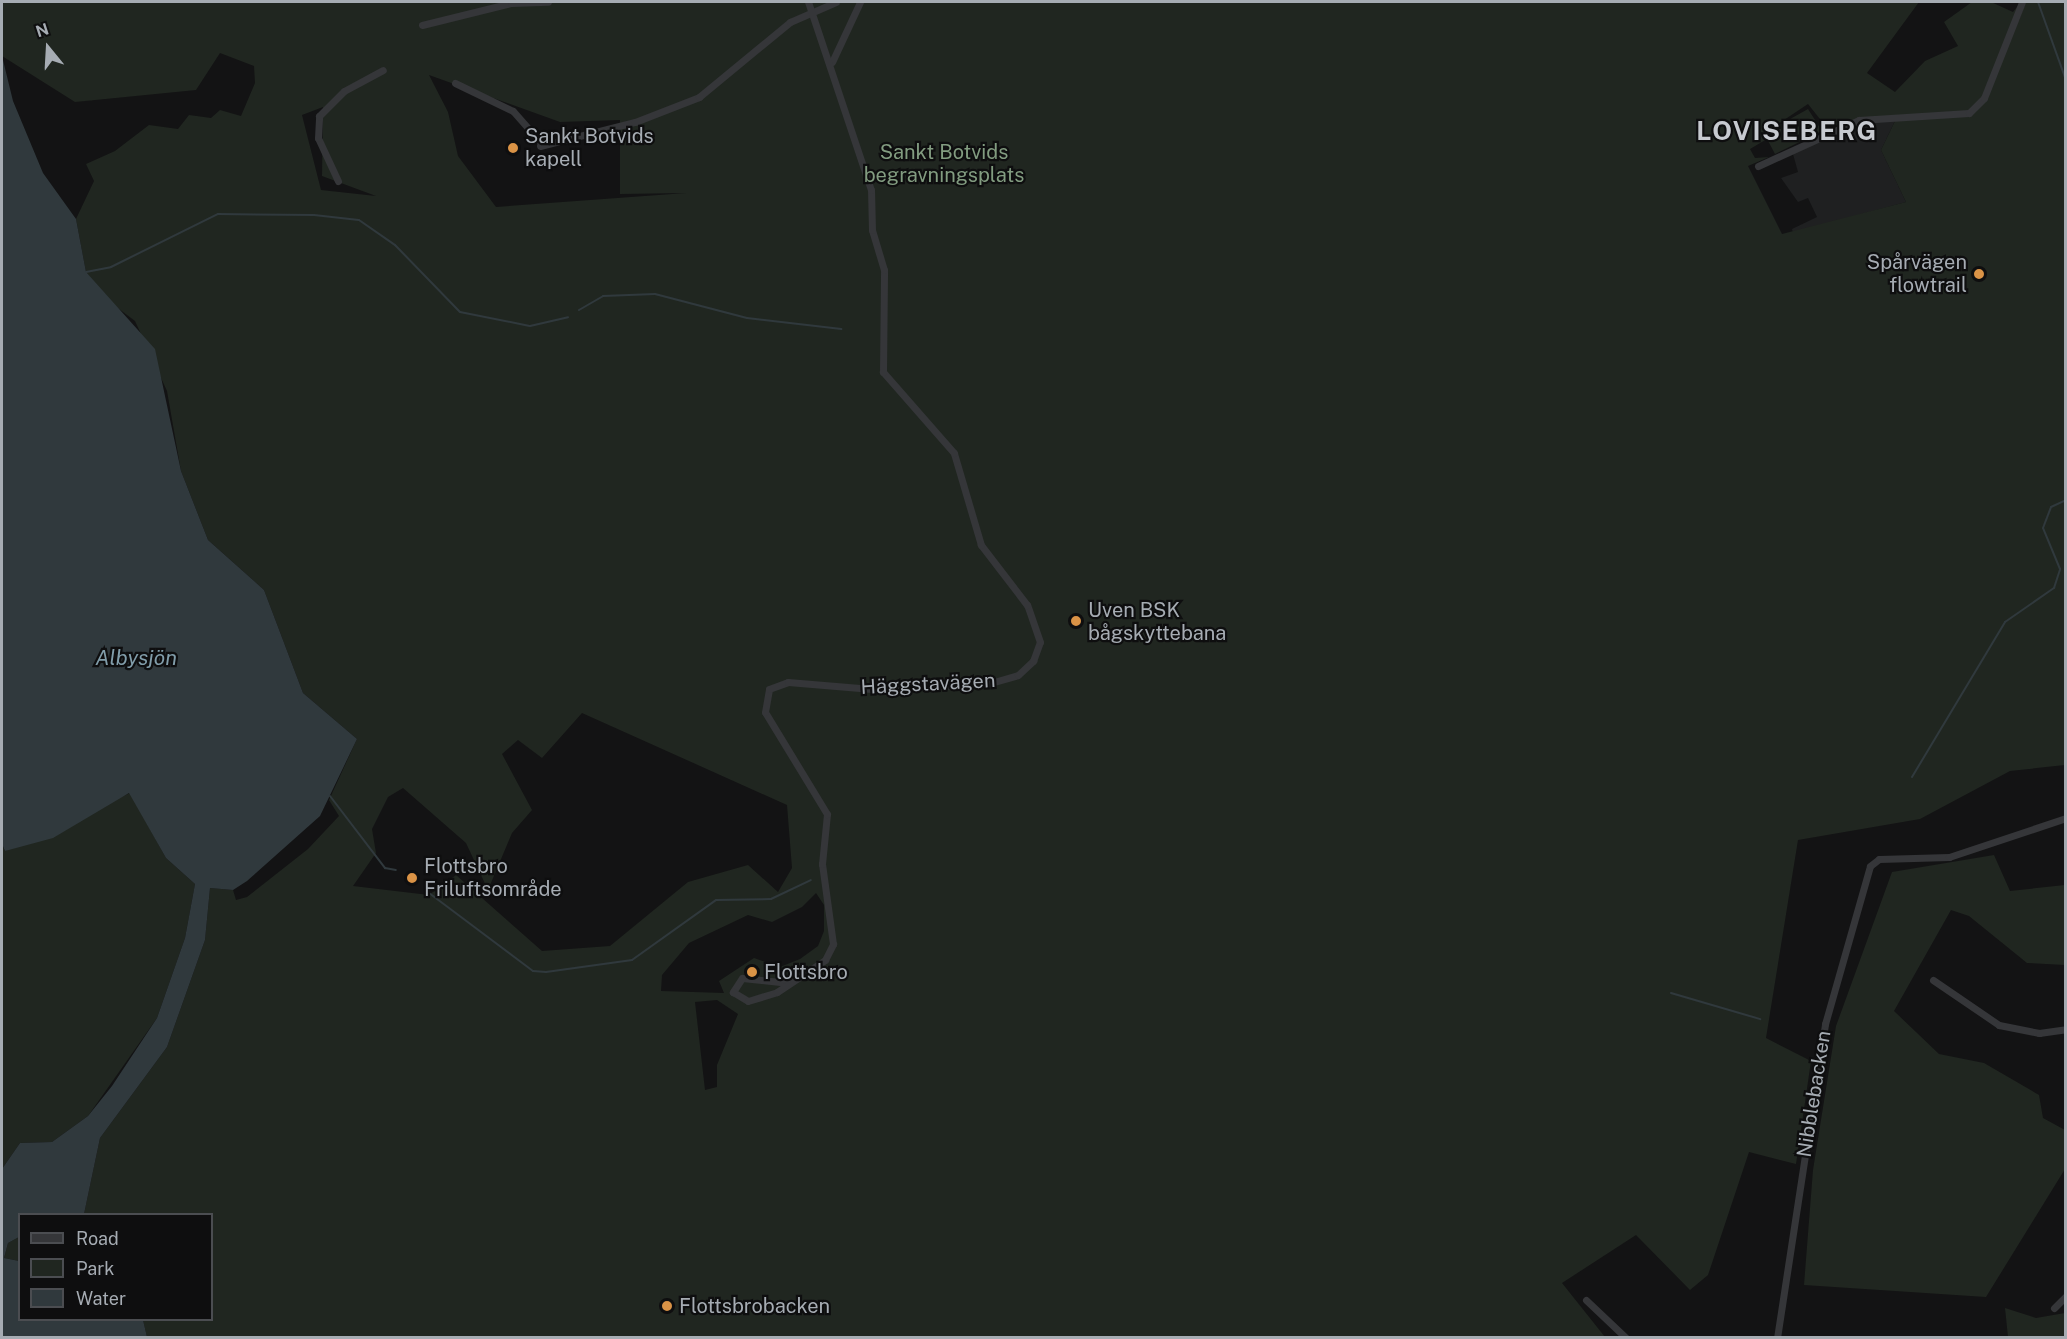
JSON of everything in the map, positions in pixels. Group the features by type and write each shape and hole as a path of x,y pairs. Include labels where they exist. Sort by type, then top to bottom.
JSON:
{"street":[{"path":"422,24 512,3 548,2"},
{"name":"Häggstavägen","path":"789,983 825,960 833,944 822,864 827,814 805,782 765,712 765,697 775,684 872,689 987,684 1018,675 1033,661 1040,642 1027,605 981,545 954,453 883,372 884,270 872,230 871,190 832,62 808,2"},
{"path":"455,83 513,111 541,145 635,122 699,97 790,22 813,10 836,2"},
{"path":"832,62 860,2"},
{"path":"1758,166 1860,120 1969,113 1984,98 2022,2"},
{"path":"338,181 318,138 320,116 344,91 383,70"},
{"name":"Nibblebacken","path":"1777,1338 1825,1024 1870,866 1879,859 1949,857 2066,818"},
{"path":"742,978 789,983 748,1001 733,992 742,978"},
{"path":"1933,980 2000,1024 2038,1033 2066,1029"},
{"path":"2054,1308 2066,1296"},
{"path":"1586,1300 1626,1338"}],"shaded area":[{"path":"1895,121 1881,150 1906,202 1793,233 1792,229 1817,217 1808,198 1798,202 1781,178 1798,172 1793,154 1861,122"}],"green space":[{"name":"Sankt Botvids begravningsplats","path":"2,2 1919,2 1867,73 1895,92 1925,61 1958,46 1944,22 1972,2 1991,2 2013,12 2021,2 2014,17 2019,20 2026,2 2065,2 2065,765 2010,771 1920,819 1798,840 1766,1038 1811,1061 1796,1164 1749,1152 1708,1275 1690,1290 1636,1235 1562,1283 1605,1337 147,1337 143,1321 213,1321 213,1213 84,1213 100,1138 167,1047 205,940 210,888 233,890 236,900 247,897 308,849 339,816 329,800 357,739 303,693 264,590 208,540 181,471 167,391 135,321 103,297 86,272 76,219 94,181 86,164 115,151 149,125 178,129 189,115 211,118 220,110 241,116 255,83 254,66 220,53 196,90 75,102 2,56","holes":["429,75 560,122 620,120 620,194 686,193 496,207 458,156 448,112","1808,104 1827,128 1861,118 1897,117 1881,150 1906,202 1782,234 1748,166 1769,157 1755,158 1750,149 1767,139 1775,154 1822,131 1808,109 1763,134","323,107 322,176 376,196 321,190 302,115","582,713 787,805 792,868 778,892 748,865 688,882 610,946 542,951 456,875 429,895 353,886 376,853 372,829 388,797 403,788 466,843 488,890 512,833 532,810 502,754 518,740 542,758","816,893 824,905 824,931 818,946 800,959 780,967 754,958 719,981 724,993 661,991 662,975 689,943 748,915 772,922 802,907","717,1000 738,1014 717,1065 717,1087 705,1090 695,1002"]},
{"path":"130,793 166,858 195,884 185,938 157,1018 88,1116 52,1142 20,1143 2,1169 2,844 5,851"},
{"path":"1994,855 2010,891 2065,885 2065,965 2027,963 1969,916 1951,910 1894,1011 1939,1054 1984,1063 2039,1095 2043,1118 2065,1130 2065,1169 1986,1297 1804,1285 1813,1170 1836,1026 1892,872"},
{"path":"18,1238 18,1261 4,1258 8,1243"},
{"path":"2005,1308 2036,1318 2065,1313 2065,1337 2008,1337"}],"water":[{"name":"Albysjön","path":"2,56 13,101 43,173 76,219 86,272 155,349 181,471 208,540 264,590 303,693 357,739 320,816 247,881 233,890 210,888 205,940 167,1047 100,1138 84,1213 18,1213 18,1238 8,1243 4,1258 18,1261 18,1321 143,1321 147,1337 2,1337 2,1169 20,1143 52,1142 88,1116 112,1086 157,1018 185,938 195,884 166,858 129,793 53,838 5,851 2,844"}],"waterway":[{"path":"2038,2 2066,80"},
{"path":"86,272 111,267 218,214 314,215 359,220 395,245 460,312 530,326 568,317"},
{"path":"579,310 603,296 655,294 747,318 841,329"},
{"path":"1912,777 2005,622 2054,588 2060,569 2043,528 2051,507 2066,500"},
{"path":"330,796 385,868 396,870"},
{"path":"429,893 533,971 546,972 632,960 716,900 771,899 811,880"},
{"path":"1671,993 1760,1019"}],"place":[{"name":"Sankt Botvids kapell","path":"513,148"},
{"name":"Spårvägen flowtrail","path":"1979,274"},
{"name":"Uven BSK bågskyttebana","path":"1076,621"},
{"name":"Flottsbro Friluftsområde","path":"412,878"},
{"name":"Flottsbro","path":"752,972"},
{"name":"Flottsbrobacken","path":"667,1306"}],"district":[{"name":"LOVISEBERG","path":"1787,131"}]}
